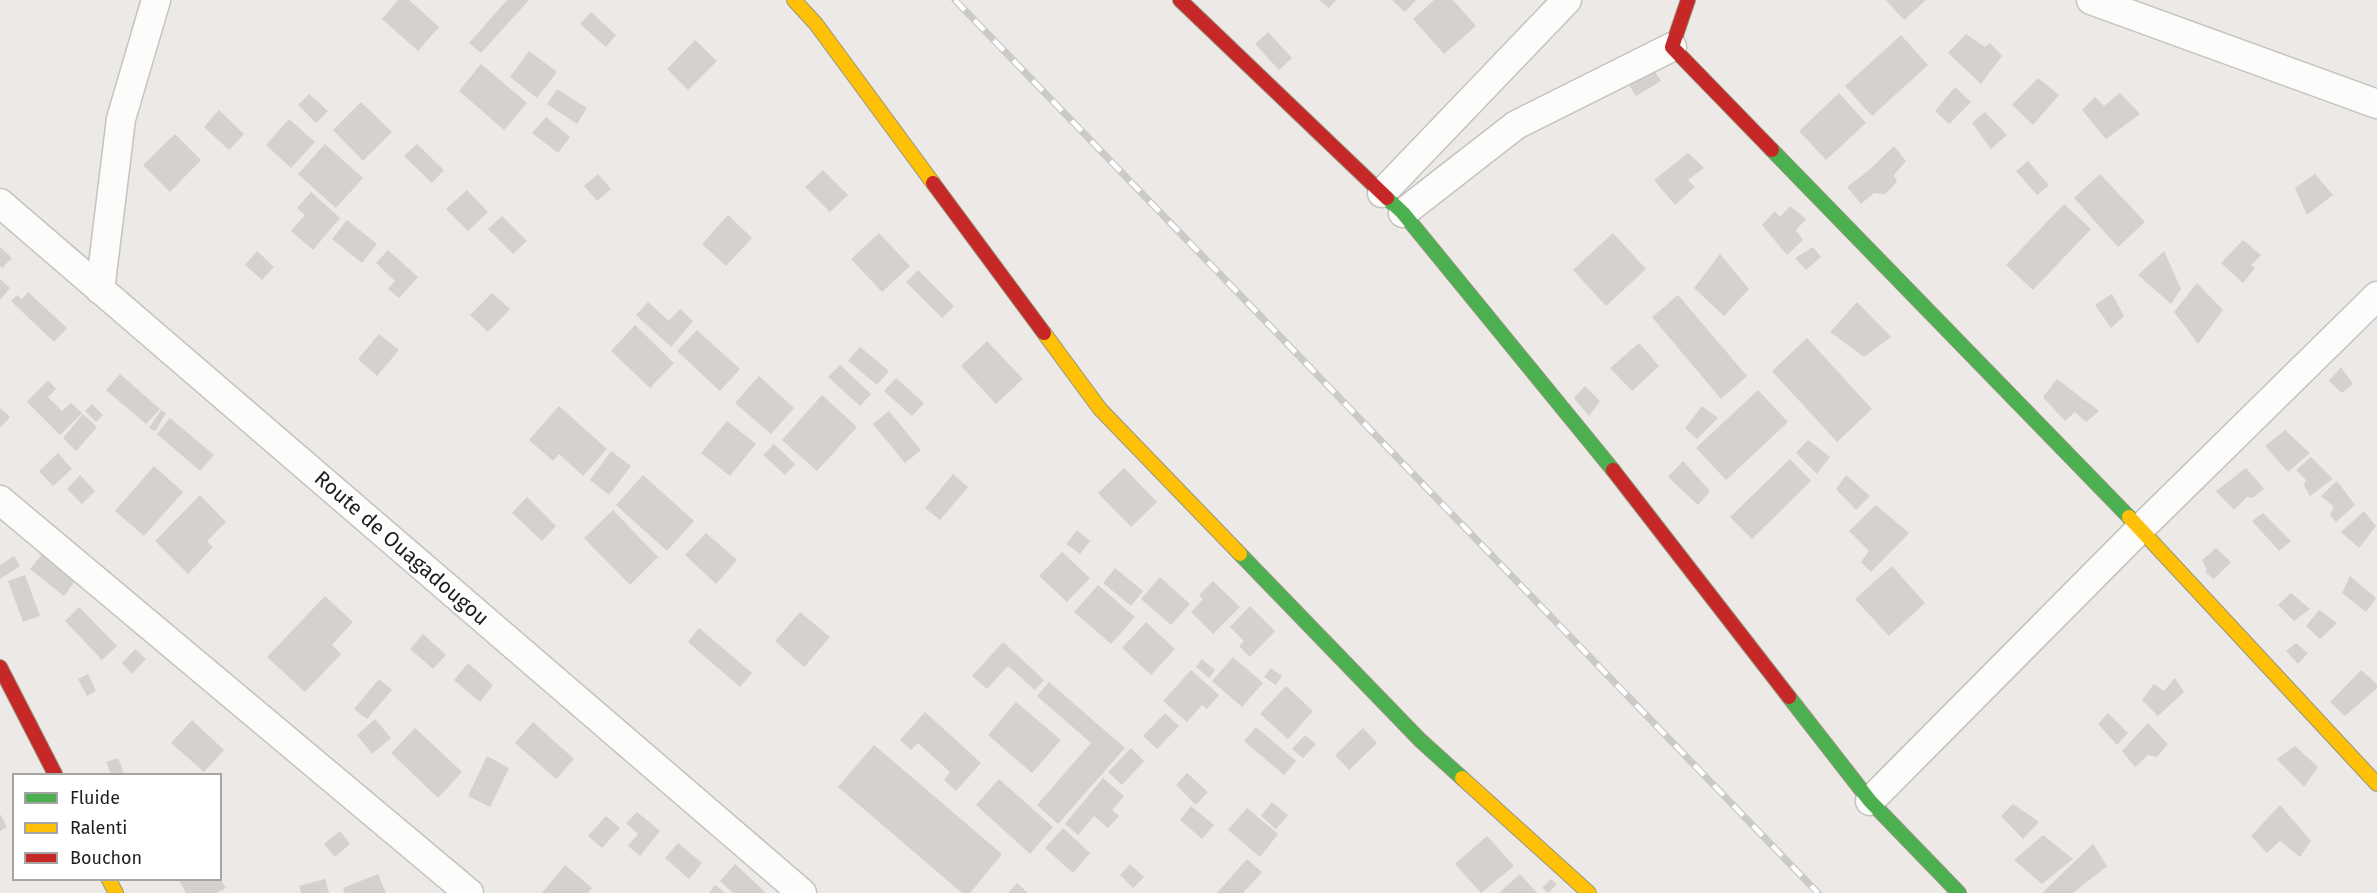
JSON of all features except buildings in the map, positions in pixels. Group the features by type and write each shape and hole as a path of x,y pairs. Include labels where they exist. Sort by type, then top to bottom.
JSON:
{"street":[{"path":"100,290 121,119 156,0"},
{"path":"794,0 816,24 1100,409 1420,740 1589,893"},
{"path":"1180,0 1403,213 1600,453 1870,801 1959,893"},
{"path":"1382,193 1567,0"},
{"path":"1403,213 1516,125 1672,47 1688,0"},
{"path":"2091,0 2377,104"},
{"path":"1672,47 2140,529 2377,784"},
{"name":"Route de Ouagadougou","path":"0,203 802,893"},
{"path":"1870,801 2140,529 2377,296"},
{"path":"0,500 469,893"},
{"path":"0,668 54,773"}],"railway":[{"path":"955,0 1818,893"}],"traffic: fast":[{"path":"1772,150 2129,517"},
{"path":"1387,198 1403,213 1613,470"},
{"path":"1240,554 1420,740 1462,778"},
{"path":"1789,697 1870,801 1959,893"}],"traffic: slow":[{"path":"794,0 816,24 933,183"},
{"path":"1044,333 1100,409 1240,554"},
{"path":"2129,517 2377,784"},
{"path":"1462,778 1589,893"},
{"path":"110,881 116,893"}],"traffic: jam":[{"path":"1180,0 1387,198"},
{"path":"1688,0 1672,47 1772,150"},
{"path":"933,183 1044,333"},
{"path":"1613,470 1789,697"},
{"path":"0,667 54,773"}]}
